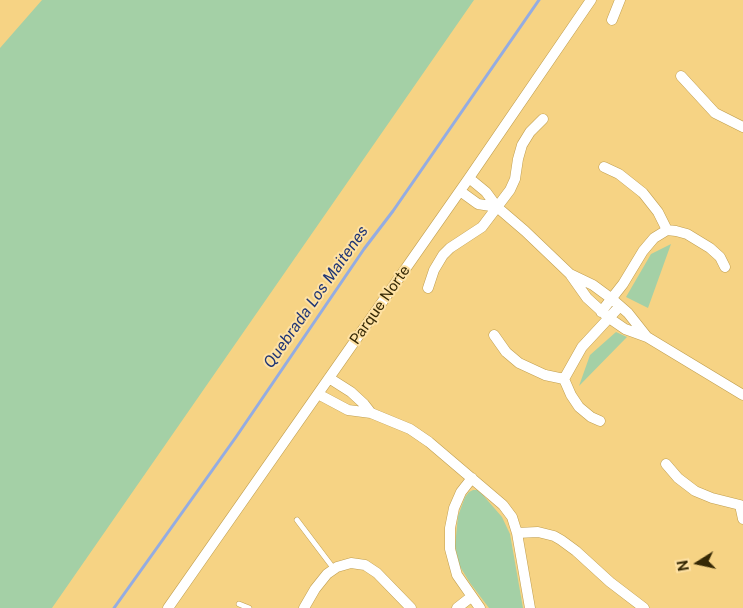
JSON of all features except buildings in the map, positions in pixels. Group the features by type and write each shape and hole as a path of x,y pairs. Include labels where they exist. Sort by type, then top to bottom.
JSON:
{"street":[{"name":"Parque Norte","path":"168,608 460,191 591,0"},
{"path":"612,20 620,0"},
{"path":"681,76 715,113 743,127"},
{"path":"428,288 434,270 443,255 478,230 497,208 512,185 520,151 525,139 543,119"},
{"path":"604,167 619,174 643,193 658,212 667,230"},
{"path":"469,178 486,192 497,208 525,231 570,274 587,298 605,315 625,329 646,337 743,395"},
{"path":"460,191 478,204 497,208"},
{"path":"564,378 582,347 616,302 643,250 654,238 667,230 676,230 687,234 715,252 725,267"},
{"path":"570,274 593,285 616,302 634,319 646,337"},
{"path":"494,334 506,352 519,363 545,375 564,378"},
{"path":"329,378 351,392 371,413"},
{"path":"564,378 579,408 600,421"},
{"path":"318,394 348,410 371,413 403,425 420,435 504,505 512,518 517,533 530,608"},
{"path":"666,464 678,478 695,492 712,498 741,502 743,519"},
{"path":"472,478 464,487 457,501 449,539 454,567 460,580 480,608"},
{"path":"517,533 538,532 561,540 576,551 621,592 644,608"},
{"path":"304,608 321,581 334,569 351,563 371,568 411,608"},
{"path":"457,608 471,597"}],"lane":[{"path":"296,520 334,569"},
{"path":"239,604 249,608"}],"green space":[{"path":"42,0 474,0 52,608 0,608 0,48"},
{"path":"671,244 648,308 626,297 651,254"},
{"path":"616,332 627,337 579,386 590,355"},
{"path":"473,490 477,490 482,494 502,517 510,534 523,608 489,608 459,565 455,546 458,516 465,497"}],"waterway":[{"name":"Quebrada Los Maitenes","path":"114,608 236,437 364,249 393,211 539,0"}]}
